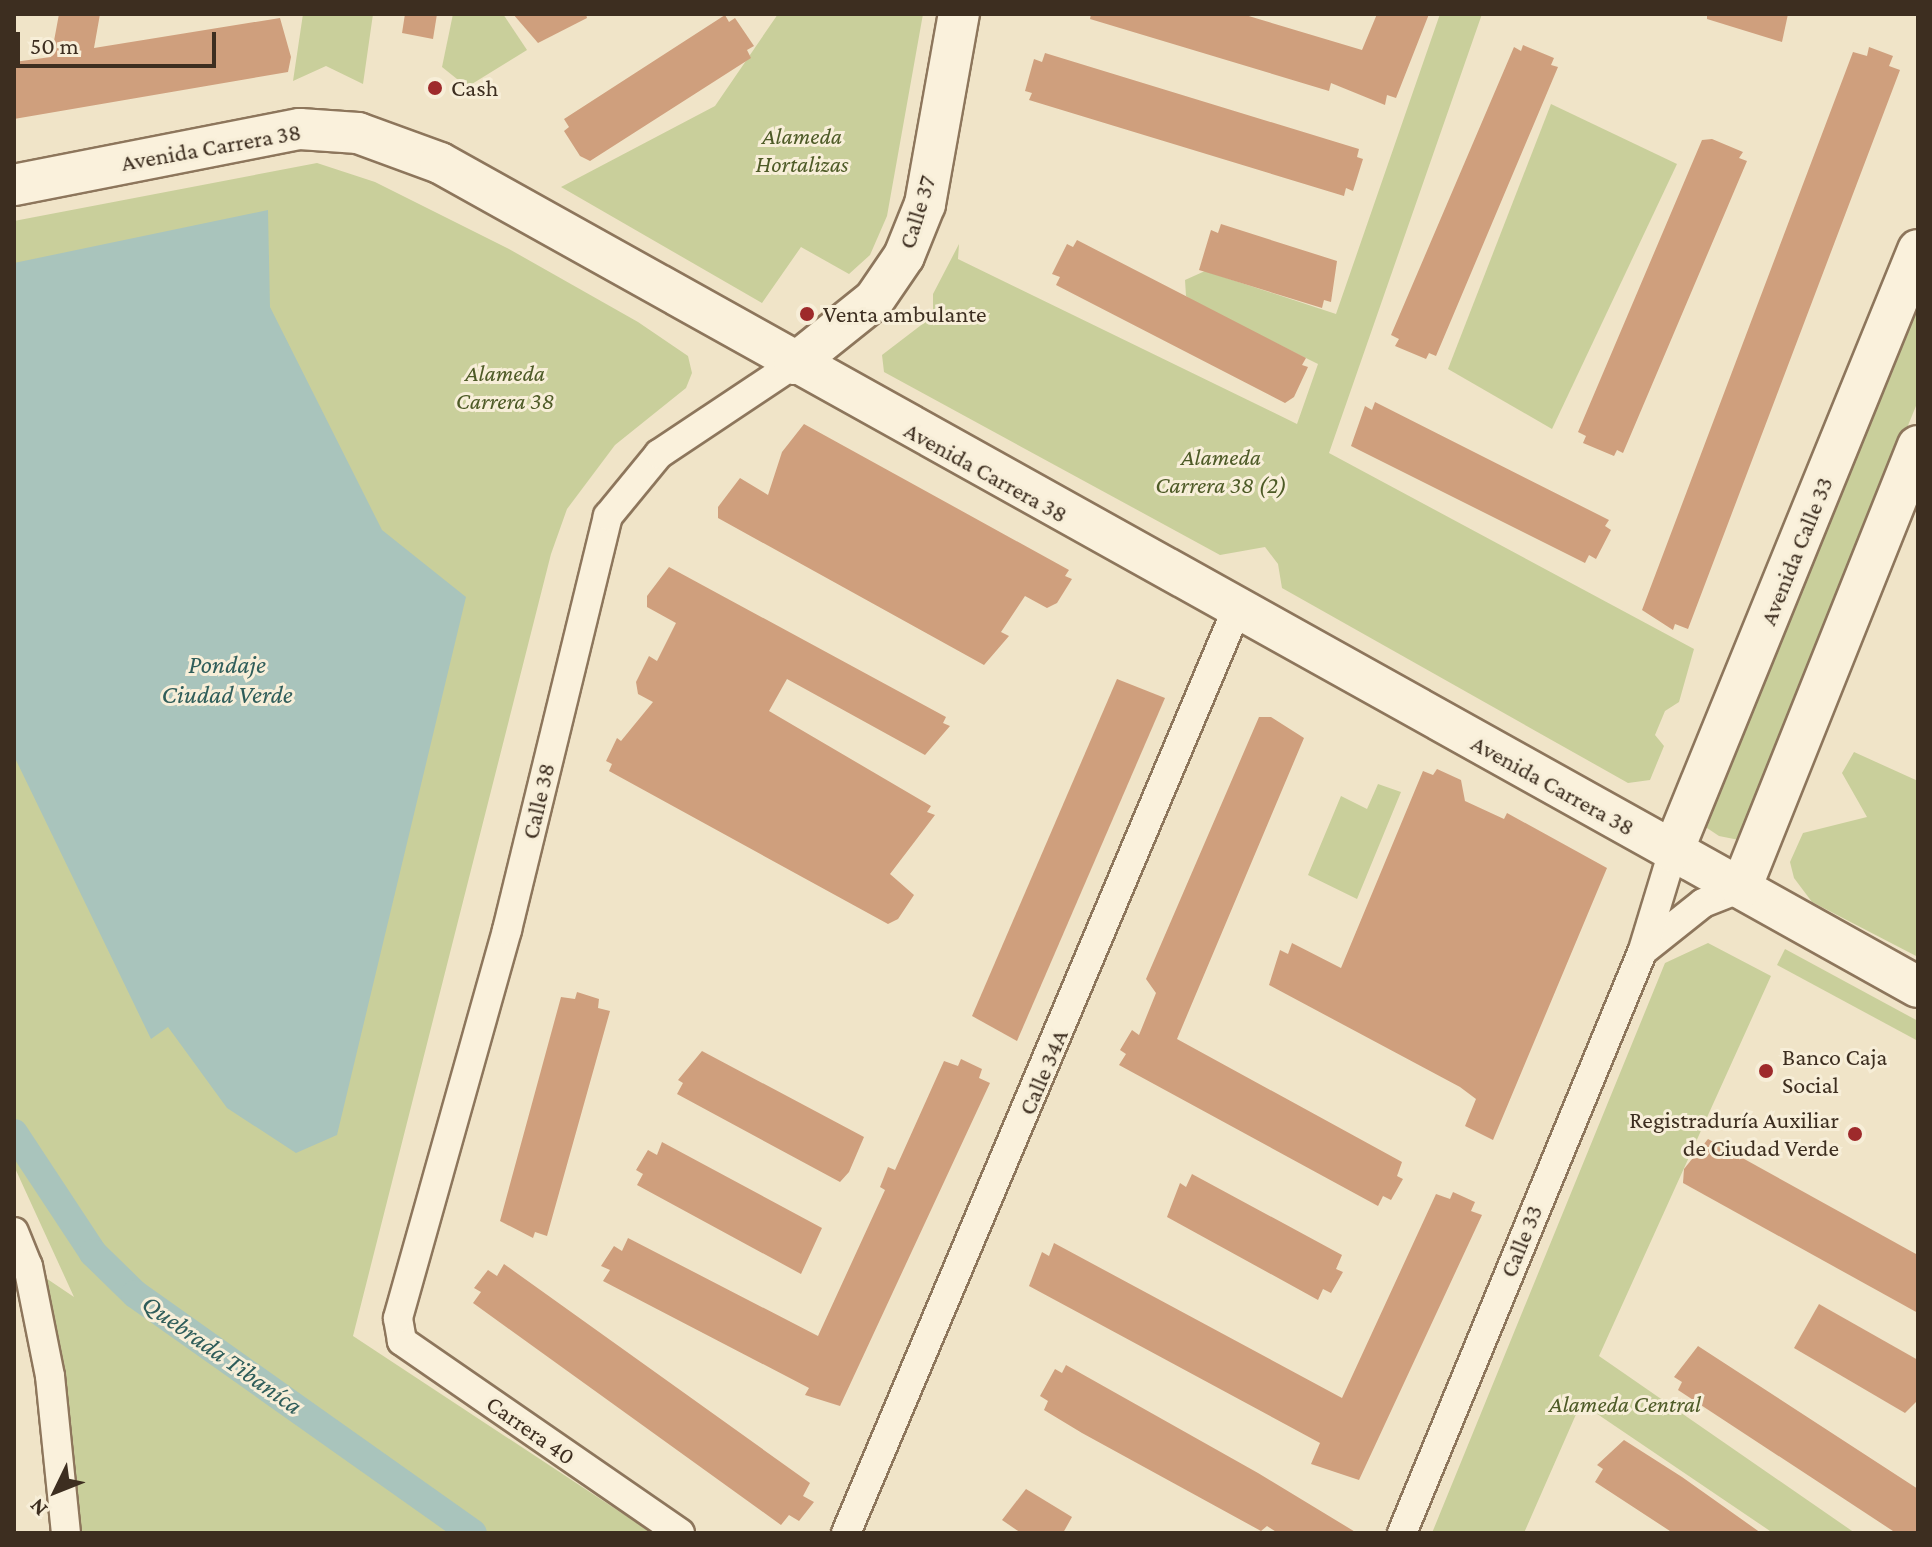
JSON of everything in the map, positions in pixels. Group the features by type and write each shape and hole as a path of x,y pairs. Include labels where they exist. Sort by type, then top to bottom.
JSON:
{"main road":[{"name":"Calle 37","path":"794,364 874,300 904,256 925,204 959,14"},
{"name":"Avenida Carrera 38","path":"14,185 286,131 358,133 440,163 1236,611 1918,987"},
{"name":"Avenida Calle 33","path":"1673,851 1918,250"},
{"path":"1741,888 1918,446"}],"street":[{"name":"Calle 38","path":"398,1318 507,930 608,516 659,454 794,364"},
{"name":"Calle 34A","path":"846,1533 1236,611"},
{"name":"Calle 33","path":"1402,1533 1643,950 1673,851"},
{"name":"Calle 33","path":"1643,950 1703,903 1741,888"},
{"path":"14,1232 28,1266 50,1376 66,1533"},
{"name":"Carrera 40","path":"398,1318 402,1341 680,1533"}],"green space":[{"path":"303,14 373,14 363,84 326,66 293,81"},
{"path":"453,14 503,14 527,50 467,87 442,67"},
{"name":"Alameda Hortalizas","path":"778,14 923,14 887,216 870,255 849,274 801,247 762,303 561,187 715,106"},
{"name":"Alameda Carrera 38 (2)","path":"1440,14 1482,14 1329,453 1694,649 1679,702 1665,711 1655,735 1664,746 1650,780 1628,783 1282,588 1278,564 1265,547 1220,555 884,372 882,355 933,316 933,294 959,244 958,259 1297,424 1318,364 1197,304 1186,296 1185,280 1205,271 1336,314"},
{"path":"1551,104 1677,164 1552,429 1448,369"},
{"name":"Alameda Carrera 38","path":"317,163 375,182 509,249 638,322 688,356 692,373 686,388 615,445 567,509 551,554 353,1336 652,1533 72,1533 28,1266 74,1297 14,1166 14,221"},
{"path":"1918,290 1918,401 1739,840 1719,836 1701,824"},
{"path":"1854,752 1918,781 1918,957 1812,902 1794,878 1790,862 1803,833 1867,817 1842,773"},
{"path":"1378,784 1401,792 1357,899 1308,875 1341,796 1367,809"},
{"name":"Alameda Central","path":"1708,943 1771,976 1599,1356 1855,1533 1773,1533 1581,1403 1524,1533 1432,1533 1665,963"},
{"path":"1785,949 1918,1021 1918,1041 1777,965"}],"water":[{"name":"Pondaje Ciudad Verde","path":"268,210 270,307 382,530 466,597 337,1135 296,1153 227,1108 168,1027 151,1039 14,756 14,263"}],"building":[{"path":"59,14 100,14 94,48 280,18 291,57 288,72 14,119 14,62 51,57"},
{"path":"405,14 437,14 433,39 402,33"},
{"path":"513,14 586,14 587,18 538,43"},
{"path":"1091,14 1242,14 1362,50 1377,14 1429,14 1396,98 1387,95 1385,105 1331,83 1329,91 1090,19"},
{"path":"1707,14 1788,14 1782,42 1707,19"},
{"path":"725,15 729,22 735,18 754,46 747,50 751,58 590,161 580,156 564,131 569,127 564,119"},
{"path":"1523,45 1554,58 1551,65 1558,67 1436,356 1429,353 1426,359 1395,346 1399,339 1391,335 1514,47 1521,51"},
{"path":"1869,47 1893,56 1889,66 1900,70 1688,629 1675,624 1673,630 1642,610 1853,52 1867,56"},
{"path":"1045,53 1359,149 1357,157 1363,159 1353,191 1346,188 1344,196 1029,100 1032,93 1025,91 1034,59 1042,62"},
{"path":"1712,139 1743,152 1739,158 1747,161 1623,453 1617,450 1614,456 1583,443 1586,436 1578,432 1702,140"},
{"path":"1221,224 1337,261 1331,302 1324,300 1322,308 1199,270 1211,230 1218,233"},
{"path":"1077,240 1306,358 1302,365 1308,367 1294,397 1285,403 1056,285 1060,277 1052,274 1067,244 1073,247"},
{"path":"1375,402 1609,520 1605,526 1611,530 1596,559 1589,555 1585,563 1351,446 1365,406 1372,410"},
{"path":"804,424 1069,570 1065,576 1072,579 1057,603 1047,608 1025,596 1001,632 1009,636 984,665 718,518 718,507 740,478 768,495 782,452"},
{"path":"669,567 946,717 943,723 950,726 925,755 787,679 769,711 931,806 927,812 935,815 890,874 914,895 898,919 888,924 609,771 612,764 606,761 617,738 621,741 653,702 638,694 636,682 649,656 657,661 676,623 647,607 647,596"},
{"path":"1117,679 1165,698 1017,1041 972,1016"},
{"path":"1259,717 1271,717 1304,738 1177,1039 1402,1162 1397,1176 1403,1179 1391,1200 1383,1196 1378,1206 1119,1065 1126,1054 1120,1050 1132,1030 1139,1035 1156,993 1146,979"},
{"path":"1437,769 1461,780 1465,801 1504,819 1507,813 1607,868 1493,1140 1465,1126 1476,1099 1460,1087 1269,985 1280,950 1288,954 1292,943 1341,968 1423,771 1433,775"},
{"path":"577,992 599,999 598,1008 610,1011 547,1236 535,1232 533,1238 500,1221 561,997 575,999"},
{"path":"702,1051 864,1137 849,1172 840,1182 677,1094 683,1083 678,1080"},
{"path":"961,1059 982,1069 979,1078 990,1083 840,1406 805,1395 809,1388 603,1281 610,1270 601,1266 614,1246 622,1251 628,1238 818,1336 885,1190 880,1187 888,1167 895,1170 944,1061 958,1066"},
{"path":"1708,1139 1916,1254 1918,1313 1683,1183 1684,1169"},
{"path":"662,1142 822,1228 801,1274 637,1185 643,1174 636,1170 648,1150 657,1155"},
{"path":"1192,1174 1342,1255 1336,1269 1343,1272 1331,1293 1323,1289 1318,1300 1167,1217 1180,1183 1186,1187"},
{"path":"1453,1192 1475,1202 1471,1211 1482,1215 1359,1480 1311,1464 1320,1443 1029,1286 1042,1252 1049,1256 1054,1243 1342,1398 1436,1194 1450,1199"},
{"path":"504,1264 810,1483 803,1496 814,1502 799,1521 789,1515 781,1525 473,1303 481,1292 474,1288 488,1270 497,1276"},
{"path":"1819,1304 1918,1360 1918,1400 1905,1413 1794,1348"},
{"path":"1698,1346 1918,1489 1918,1533 1896,1533 1678,1390 1682,1382 1674,1377"},
{"path":"1066,1365 1258,1473 1357,1533 1278,1533 1267,1526 1261,1531 1082,1433 1044,1410 1048,1401 1040,1396 1055,1369 1062,1373"},
{"path":"1624,1440 1761,1533 1673,1533 1595,1482 1603,1469 1597,1465"},
{"path":"1026,1489 1072,1517 1063,1533 1021,1533 1002,1520"}],"waterway":[{"name":"Quebrada Tibaníca","path":"14,1133 93,1253 135,1294 473,1533"}],"place":[{"name":"Cash","path":"435,88"},
{"name":"Venta ambulante","path":"807,314"},
{"name":"Banco Caja Social","path":"1766,1071"},
{"name":"Registraduría Auxiliar de Ciudad Verde","path":"1855,1134"}]}
